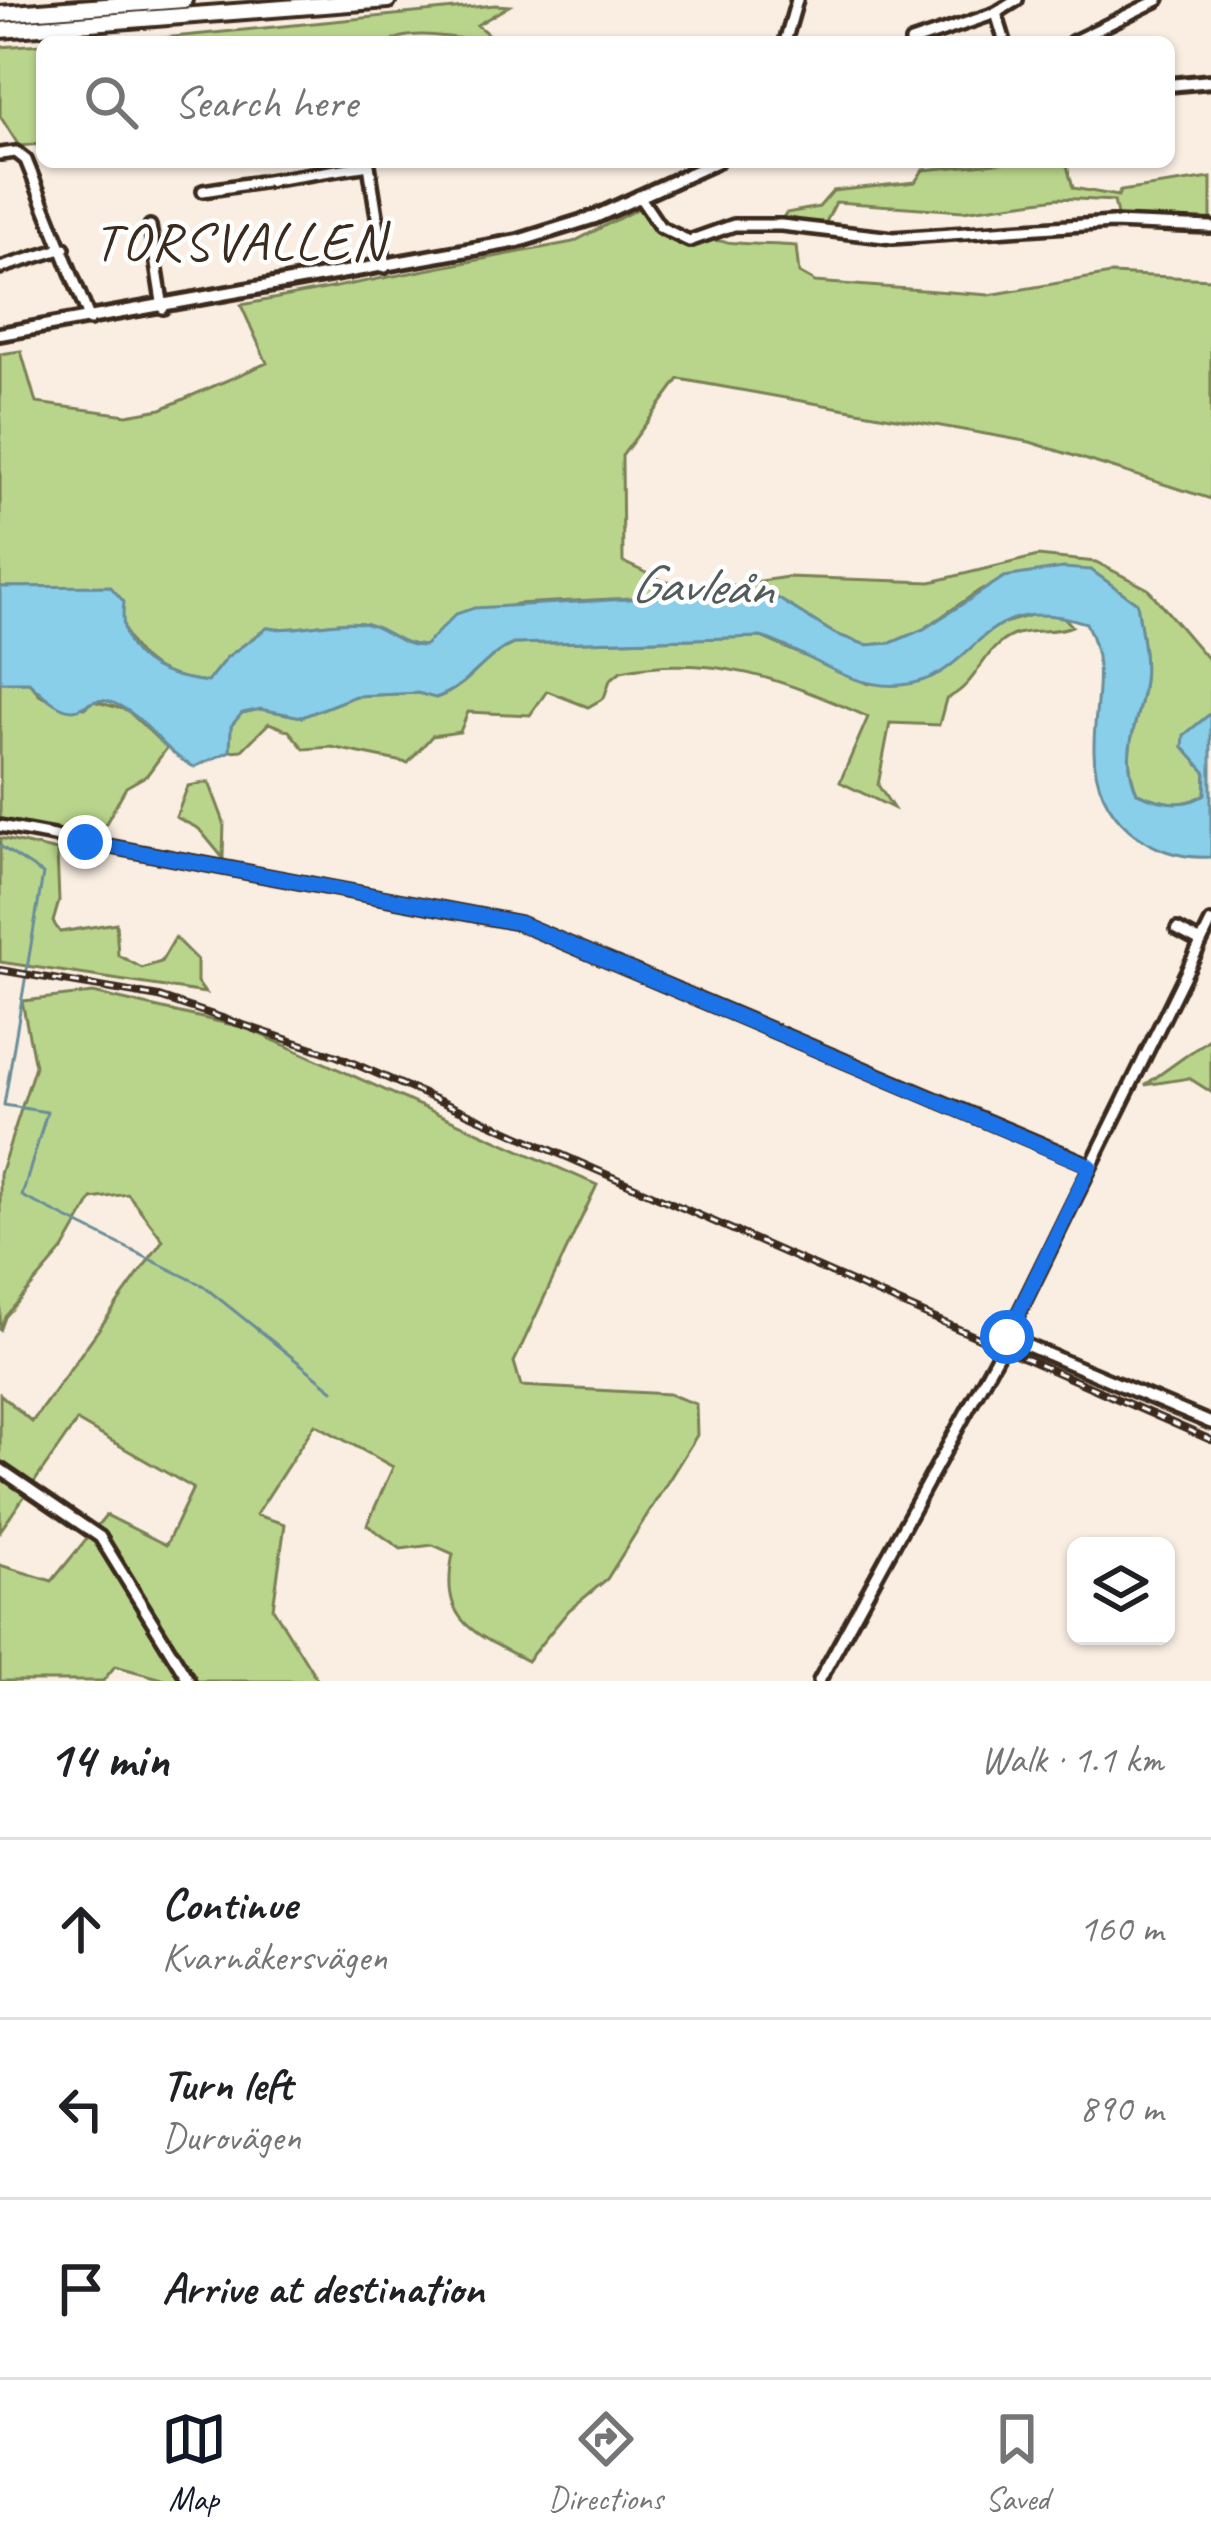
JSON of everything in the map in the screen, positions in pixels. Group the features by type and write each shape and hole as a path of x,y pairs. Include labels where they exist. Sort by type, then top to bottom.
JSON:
{"highway":[{"path":"0,14 184,0"},
{"path":"0,30 388,0"}],"main road":[{"path":"1175,84 1211,81"},
{"path":"0,334 163,308 537,236 702,168"}],"street":[{"path":"787,36 797,0"},
{"path":"929,36 996,14 1017,0"},
{"path":"1084,36 1158,0"},
{"path":"996,14 1003,36"},
{"path":"0,154 14,151 26,160 90,320"},
{"path":"203,191 350,168"},
{"path":"369,168 385,267"},
{"path":"639,196 660,227 689,241 734,225 781,224 893,238 1112,223 1211,227"},
{"path":"150,226 163,308"},
{"path":"0,268 64,248"},
{"path":"0,826 519,923 1090,1166"},
{"path":"819,1681 1007,1337 1211,922"},
{"path":"1177,929 1201,941"},
{"path":"1007,1337 1211,1424"},
{"path":"0,1469 100,1538 189,1681"}],"green space":[{"path":"509,6 477,25 490,36 182,36"},
{"path":"36,44 36,145 19,146 0,116 0,47"},
{"path":"1068,168 1073,188 1118,196 1120,191 1211,178 1211,225 1118,220 1114,201 1058,198 963,211 836,202 824,226 779,223 786,213 819,207 833,191 915,182 923,170"},
{"path":"647,204 662,219 696,236 796,246 799,273 815,282 989,295 1111,274 1211,279 1211,499 1030,442 679,379 622,456 623,562 666,582 716,588 787,577 931,582 1038,556 1096,562 1148,589 1211,663 1211,713 1183,746 1206,773 1205,794 1181,803 1137,793 1130,749 1145,671 1137,603 1091,570 980,590 924,629 891,643 866,645 835,634 766,591 516,604 439,633 424,646 362,623 267,628 227,657 207,682 166,673 140,655 123,627 110,587 0,587 0,354 21,351 36,403 127,415 161,409 267,363 241,305 573,242"},
{"path":"1042,612 1062,615 1072,626 1021,633 1003,641 966,684 946,699 939,725 890,723 878,785 893,808 840,782 868,717 748,673 687,665 621,671 610,680 604,698 588,707 547,691 530,715 468,712 460,732 432,736 408,763 331,747 304,749 289,731 269,723 242,750 230,751 231,726 241,713 261,709 302,717 355,696 418,693 436,698 458,687 513,644 761,637 868,684 959,658 990,627"},
{"path":"0,682 29,682 41,696 84,708 93,701 127,710 167,748 147,775 126,787 100,834 87,839 0,822"},
{"path":"209,782 224,822 223,858 199,829 176,817 188,786"},
{"path":"0,838 57,851 59,901 53,922 60,932 116,923 118,955 142,968 161,962 175,938 197,960 197,982 205,993 0,962"},
{"path":"93,993 246,1028 597,1185 514,1362 521,1386 669,1394 696,1404 697,1435 607,1579 569,1610 527,1661 476,1633 456,1611 450,1577 453,1554 433,1545 401,1549 367,1525 393,1467 315,1424 256,1515 285,1524 273,1608 318,1681 170,1681 115,1666 103,1681 0,1681 0,1565 52,1581 106,1515 166,1545 193,1488 77,1421 0,1531 0,1394 32,1422 163,1240 128,1194 92,1199 63,1250 5,1317 0,1331 0,1174 35,1066 22,1001"},
{"path":"1211,1038 1211,1092 1189,1078 1145,1085"}],"water":[{"path":"1063,568 1091,570 1137,603 1145,671 1130,749 1137,793 1181,803 1205,794 1206,773 1183,747 1184,735 1211,713 1211,857 1167,851 1129,830 1115,814 1096,774 1098,671 1093,640 1086,623 1049,615 999,625 948,667 928,679 901,685 863,682 761,637 513,644 458,687 435,698 418,693 355,696 302,717 261,709 242,713 231,726 230,751 194,767 120,706 96,701 73,710 63,708 29,682 0,682 0,587 110,586 124,602 127,638 144,661 172,675 207,682 227,657 267,628 362,623 424,646 456,614 474,608 766,591 835,634 866,645 891,643 924,629 1004,577"}],"waterway":[{"path":"0,846 43,874 4,1105 47,1112 22,1196 202,1285 333,1390"}],"railway":[{"path":"0,970 159,997 337,1056 1211,1440"}],"district":[{"name":"TORSVALLEN","path":"240,241"}],"route":[{"path":"85,842 519,923 1090,1166 1007,1337"}],"water label":[{"name":"Gavleån","path":"701,585"}]}
